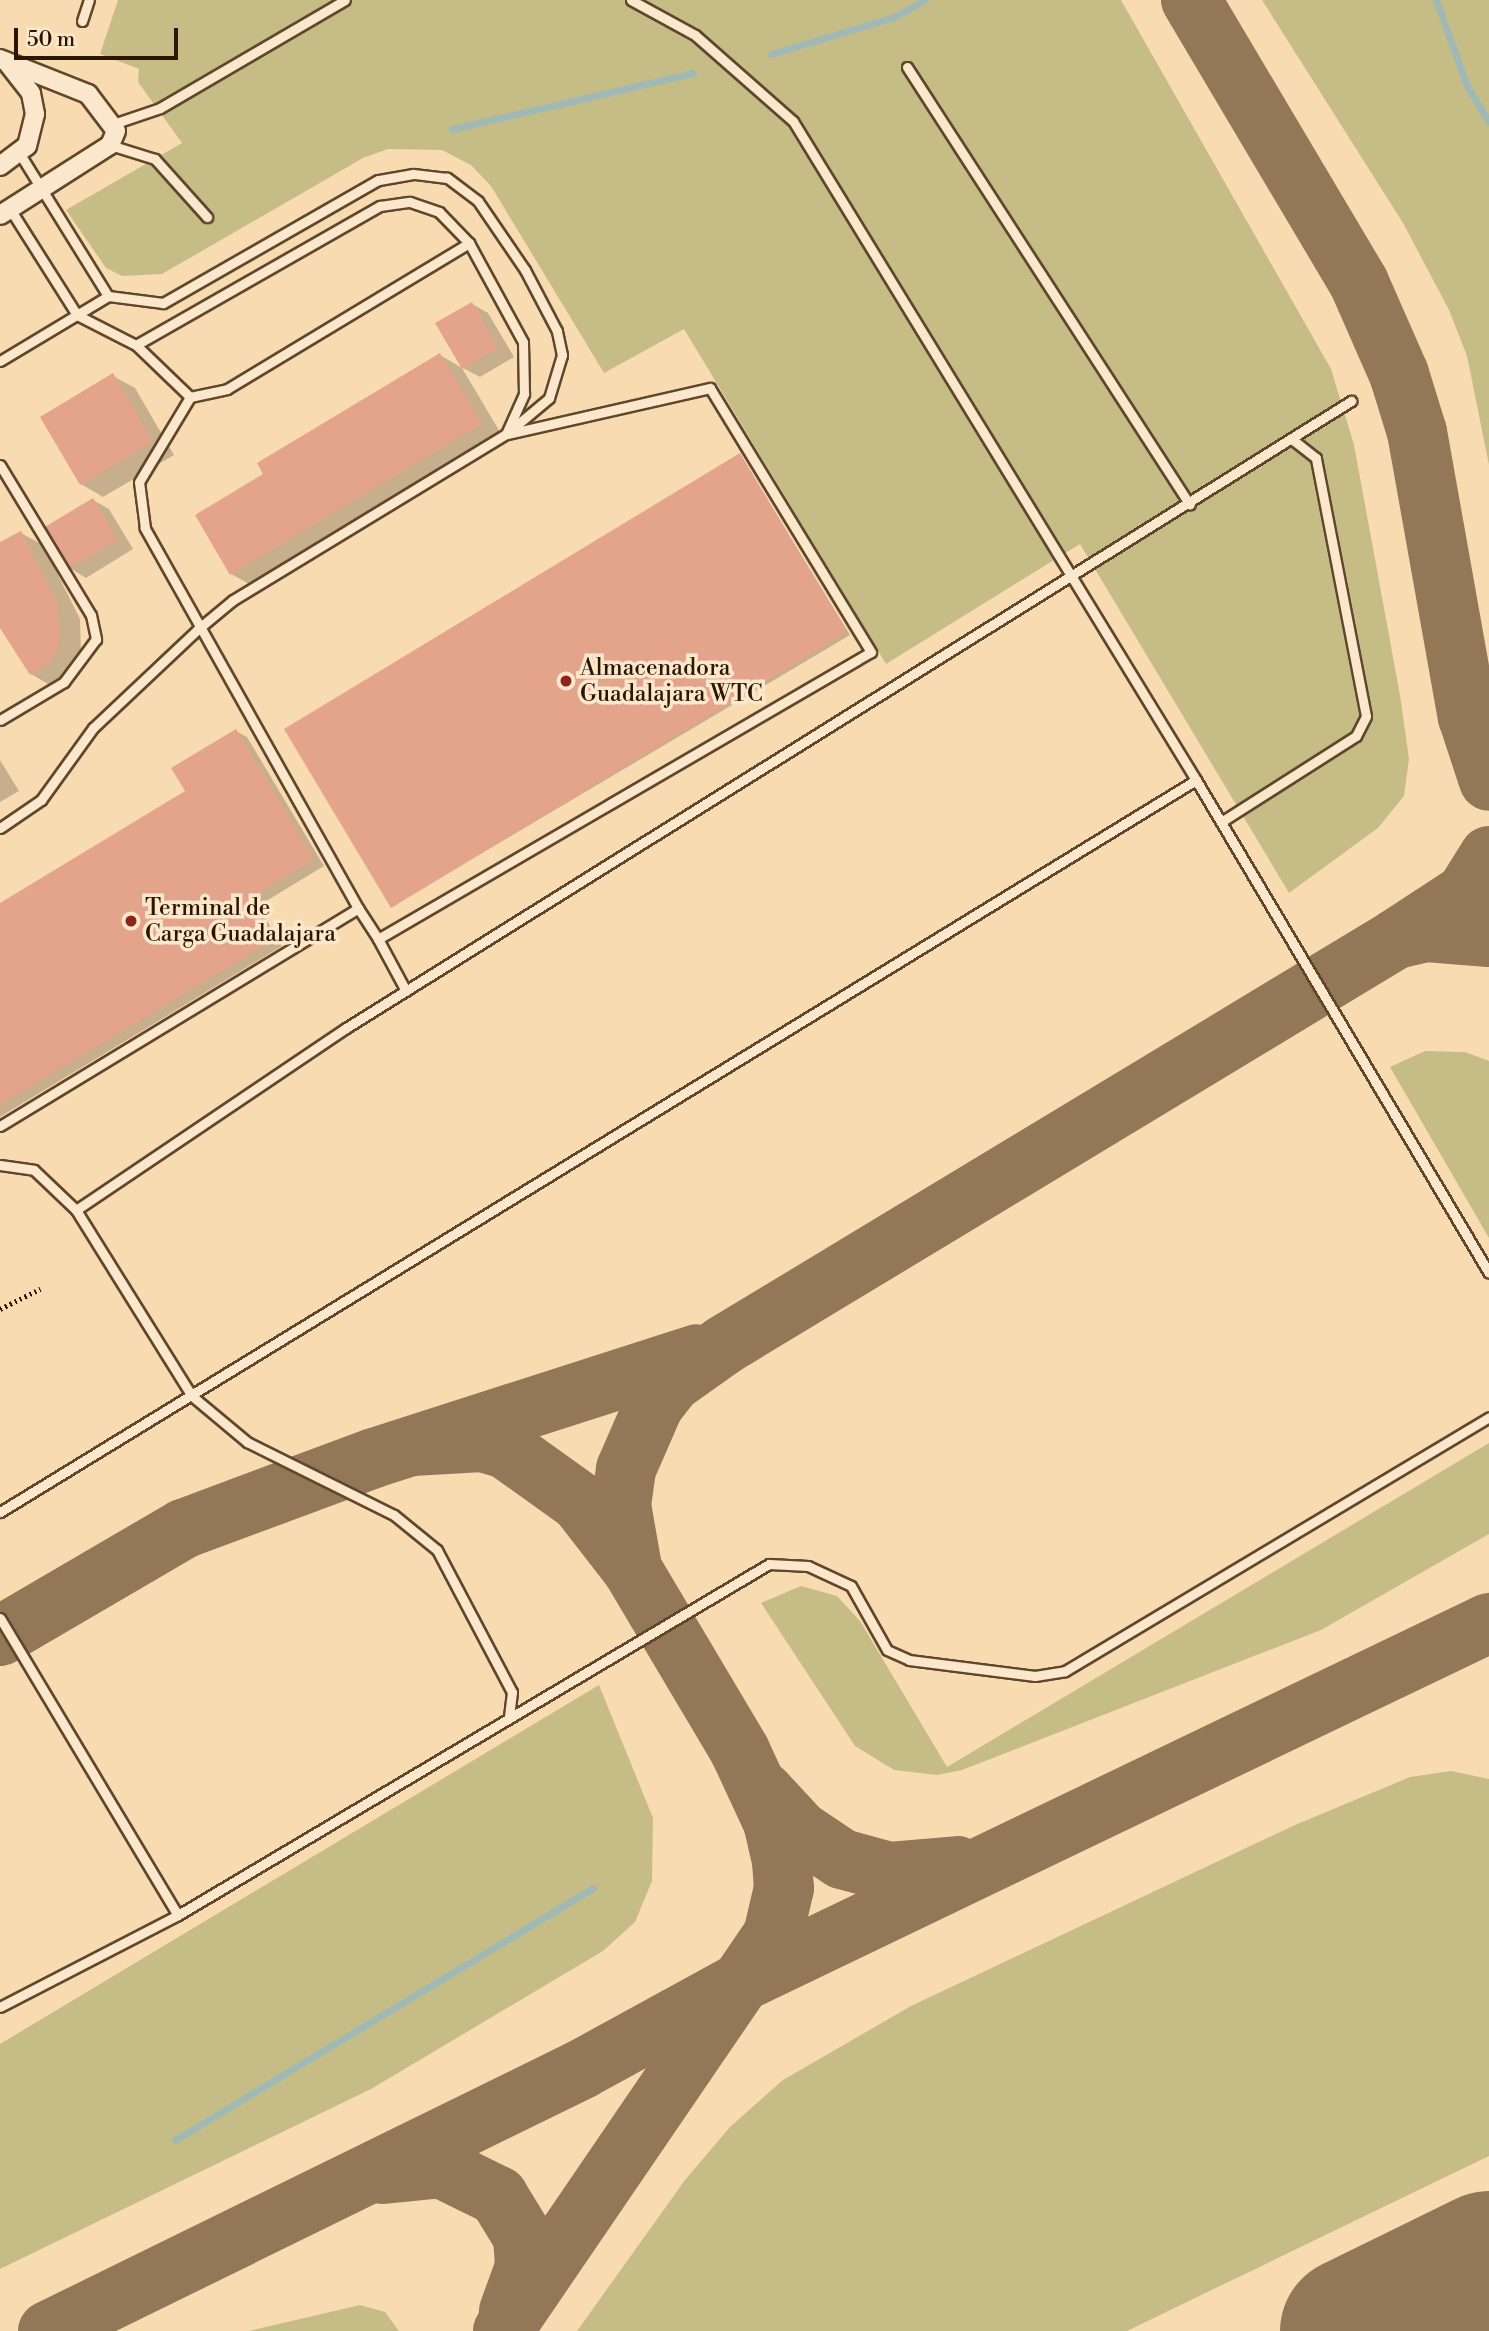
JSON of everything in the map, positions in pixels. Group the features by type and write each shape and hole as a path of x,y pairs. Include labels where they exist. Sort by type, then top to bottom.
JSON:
{"street":[{"path":"2,60 88,94 116,123 110,145 5,212"},
{"path":"0,166 20,155 35,114 20,75 2,60"}],"lane":[{"path":"82,21 89,0"},
{"path":"116,123 160,108 345,0"},
{"path":"631,0 695,34 793,121 1196,780 1489,1273"},
{"path":"906,67 1190,505"},
{"path":"110,145 155,159 207,217"},
{"path":"20,155 108,296"},
{"path":"0,361 108,296 163,303 378,180 413,174 447,178 478,201 557,331 560,376 549,398 506,434 233,600 198,629 93,728 41,800 0,828"},
{"path":"136,345 380,206 410,202 439,212 469,243 523,342 524,394 506,434"},
{"path":"5,212 77,315 136,345 190,397"},
{"path":"406,991 198,629 139,504 139,482 190,397 227,389 469,243"},
{"path":"378,939 871,652 710,388 506,434"},
{"path":"76,1210 406,991 1071,574 1190,505 1351,401"},
{"path":"1221,822 1356,736 1366,716 1316,458 1292,439"},
{"path":"0,465 91,615 96,639 64,682 0,720"},
{"path":"0,1512 1196,780"},
{"path":"0,1126 358,908"},
{"path":"0,1165 34,1170 76,1210 192,1396 247,1442 394,1515 436,1550 512,1692 509,1718"},
{"path":"0,2007 178,1915 769,1564 808,1566 851,1587 887,1650 909,1660 1035,1676 1065,1671 1489,1417"},
{"path":"0,1618 178,1915"}],"path":[{"path":"0,1309 40,1289"}],"shaded area":[{"path":"118,0 1121,0 1331,369 1354,445 1400,695 1409,759 1404,796 1378,828 1289,893 1080,544 886,664 684,329 604,373 491,186 471,165 442,150 388,149 363,158 162,274 122,276 106,268 66,210 182,143 138,82 139,69 100,54"},
{"path":"1262,0 1489,0 1489,465 1467,356 1449,310 1403,223"},
{"path":"1425,1051 1465,1052 1489,1061 1489,1238 1390,1067"},
{"path":"1489,1443 1489,1534 1321,1630 962,1770 937,1775 894,1770 855,1746 761,1603 801,1586 837,1596 860,1621 947,1767"},
{"path":"599,1685 653,1818 652,1881 635,1922 603,1951 371,2089 0,2269 0,2044"},
{"path":"1451,1771 1489,1779 1489,2156 1127,2331 577,2331 685,2180 730,2127 783,2080 911,2006 1295,1825 1410,1777"},
{"path":"360,2305 385,2312 399,2331 249,2331"}],"building":[{"path":"472,302 498,348 462,369 435,323"},
{"path":"440,353 482,424 230,575 195,515 263,474 257,463"},
{"path":"113,373 153,442 80,485 40,417"},
{"name":"Almacenadora Guadalajara WTC","path":"740,453 847,632 391,908 284,729"},
{"path":"93,498 118,540 68,569 43,528"},
{"path":"21,531 58,605 60,640 52,662 30,675 0,628 0,542"},
{"name":"Terminal de Carga Guadalajara","path":"236,729 314,859 249,899 273,940 0,1105 0,903 185,791 171,768"}],"waterway":[{"path":"771,54 894,17 925,0"},
{"path":"1436,0 1467,86 1489,122"},
{"path":"452,129 693,73"},
{"path":"175,2140 593,1888"}],"taxiway":[{"path":"1191,0 1359,283 1399,374 1417,432 1468,717 1489,781"},
{"path":"1489,856 1466,893 1396,939 1427,932 1489,937"},
{"path":"632,1568 621,1505 626,1469 654,1405 672,1382 724,1345 1396,939"},
{"path":"0,1636 183,1529 374,1458 697,1354"},
{"path":"412,1446 482,1442 506,1449 580,1502 632,1569 740,1751 773,1822 782,1861 784,1888 773,1935 503,2331"},
{"path":"48,2331 582,2069 741,1982 1489,1623"},
{"path":"764,1792 800,1831 842,1859 890,1872 958,1866"},
{"path":"383,2174 441,2168 498,2196 523,2237 525,2267 509,2311"}],"runway":[{"path":"1354,2331 1489,2265"}],"place":[{"name":"Almacenadora Guadalajara WTC","path":"566,681"},
{"name":"Terminal de Carga Guadalajara","path":"131,921"}]}
